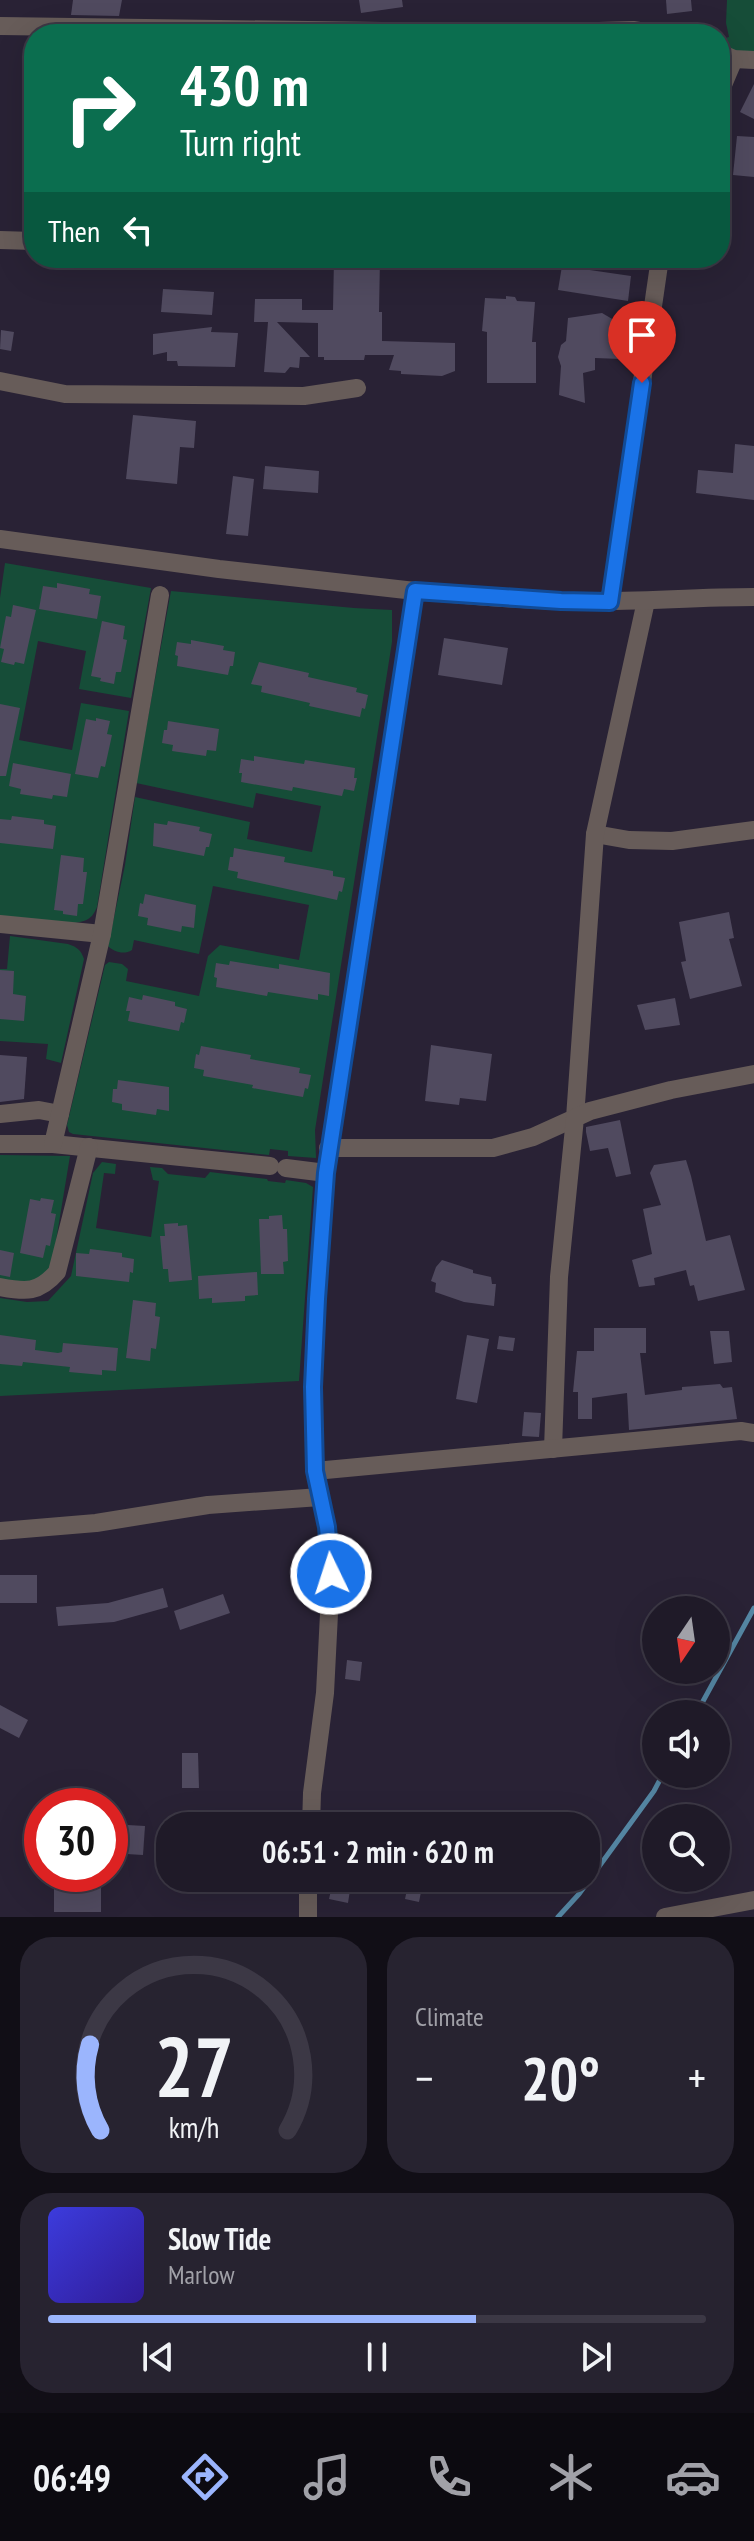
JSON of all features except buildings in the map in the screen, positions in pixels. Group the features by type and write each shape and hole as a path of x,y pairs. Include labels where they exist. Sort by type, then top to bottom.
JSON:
{"street":[{"path":"0,26 24,26"},
{"path":"730,56 754,60"},
{"path":"0,240 24,241"},
{"path":"610,602 659,268"},
{"path":"0,381 65,394 304,396 357,388"},
{"path":"0,539 219,569 415,591 610,602 754,597"},
{"path":"312,1812 329,1634 331,1574 327,1527 315,1471 313,1387 328,1148 415,591"},
{"path":"53,1144 102,934 160,595"},
{"path":"553,1449 559,1277 575,1118 595,834 646,601"},
{"path":"595,834 629,840 672,841 754,830"},
{"path":"0,924 102,934"},
{"path":"328,1148 493,1148 533,1137 590,1111 671,1090 754,1074"},
{"path":"0,1114 39,1110 60,1114"},
{"path":"0,1144 89,1147 326,1173"},
{"path":"0,1287 23,1291 38,1288 48,1283 57,1272 89,1147"},
{"path":"315,1471 726,1432 754,1433"},
{"path":"0,1531 96,1523 208,1505 320,1497"},
{"path":"308,1892 308,1917"},
{"path":"665,1917 754,1900"}],"green space":[{"path":"727,0 754,0 754,57 730,51 730,24 726,23"},
{"path":"5,563 151,588 131,698 79,689 86,651 38,641 19,740 72,750 81,703 129,711 97,907 91,917 75,923 0,917 0,598"},
{"path":"171,591 392,610 392,642 315,1130 316,1158 288,1156 288,1151 270,1149 269,1155 73,1134 67,1125 105,965 109,962 122,964 128,969 126,981 199,996 208,956 220,945 299,960 309,905 213,886 199,954 134,940 132,950 126,952 108,946 135,797 250,822 247,839 312,852 321,806 256,793 253,808 136,783"},
{"path":"10,936 68,944 83,956 61,1063 46,1059 48,1044 0,1041 0,969 7,969"},
{"path":"0,1155 70,1156 52,1265 37,1283 0,1283"},
{"path":"102,1162 116,1164 115,1174 104,1173 96,1228 151,1237 159,1181 153,1180 150,1167 162,1168 168,1174 205,1178 210,1172 285,1183 286,1180 313,1187 299,1381 0,1396 0,1298 48,1301 71,1276 93,1173"}],"waterway":[{"path":"704,1700 754,1608"},
{"path":"558,1917 579,1894 656,1788"}],"route":[{"path":"331,1574 327,1527 315,1471 313,1387 328,1148 415,591 610,602 642,383"}]}
